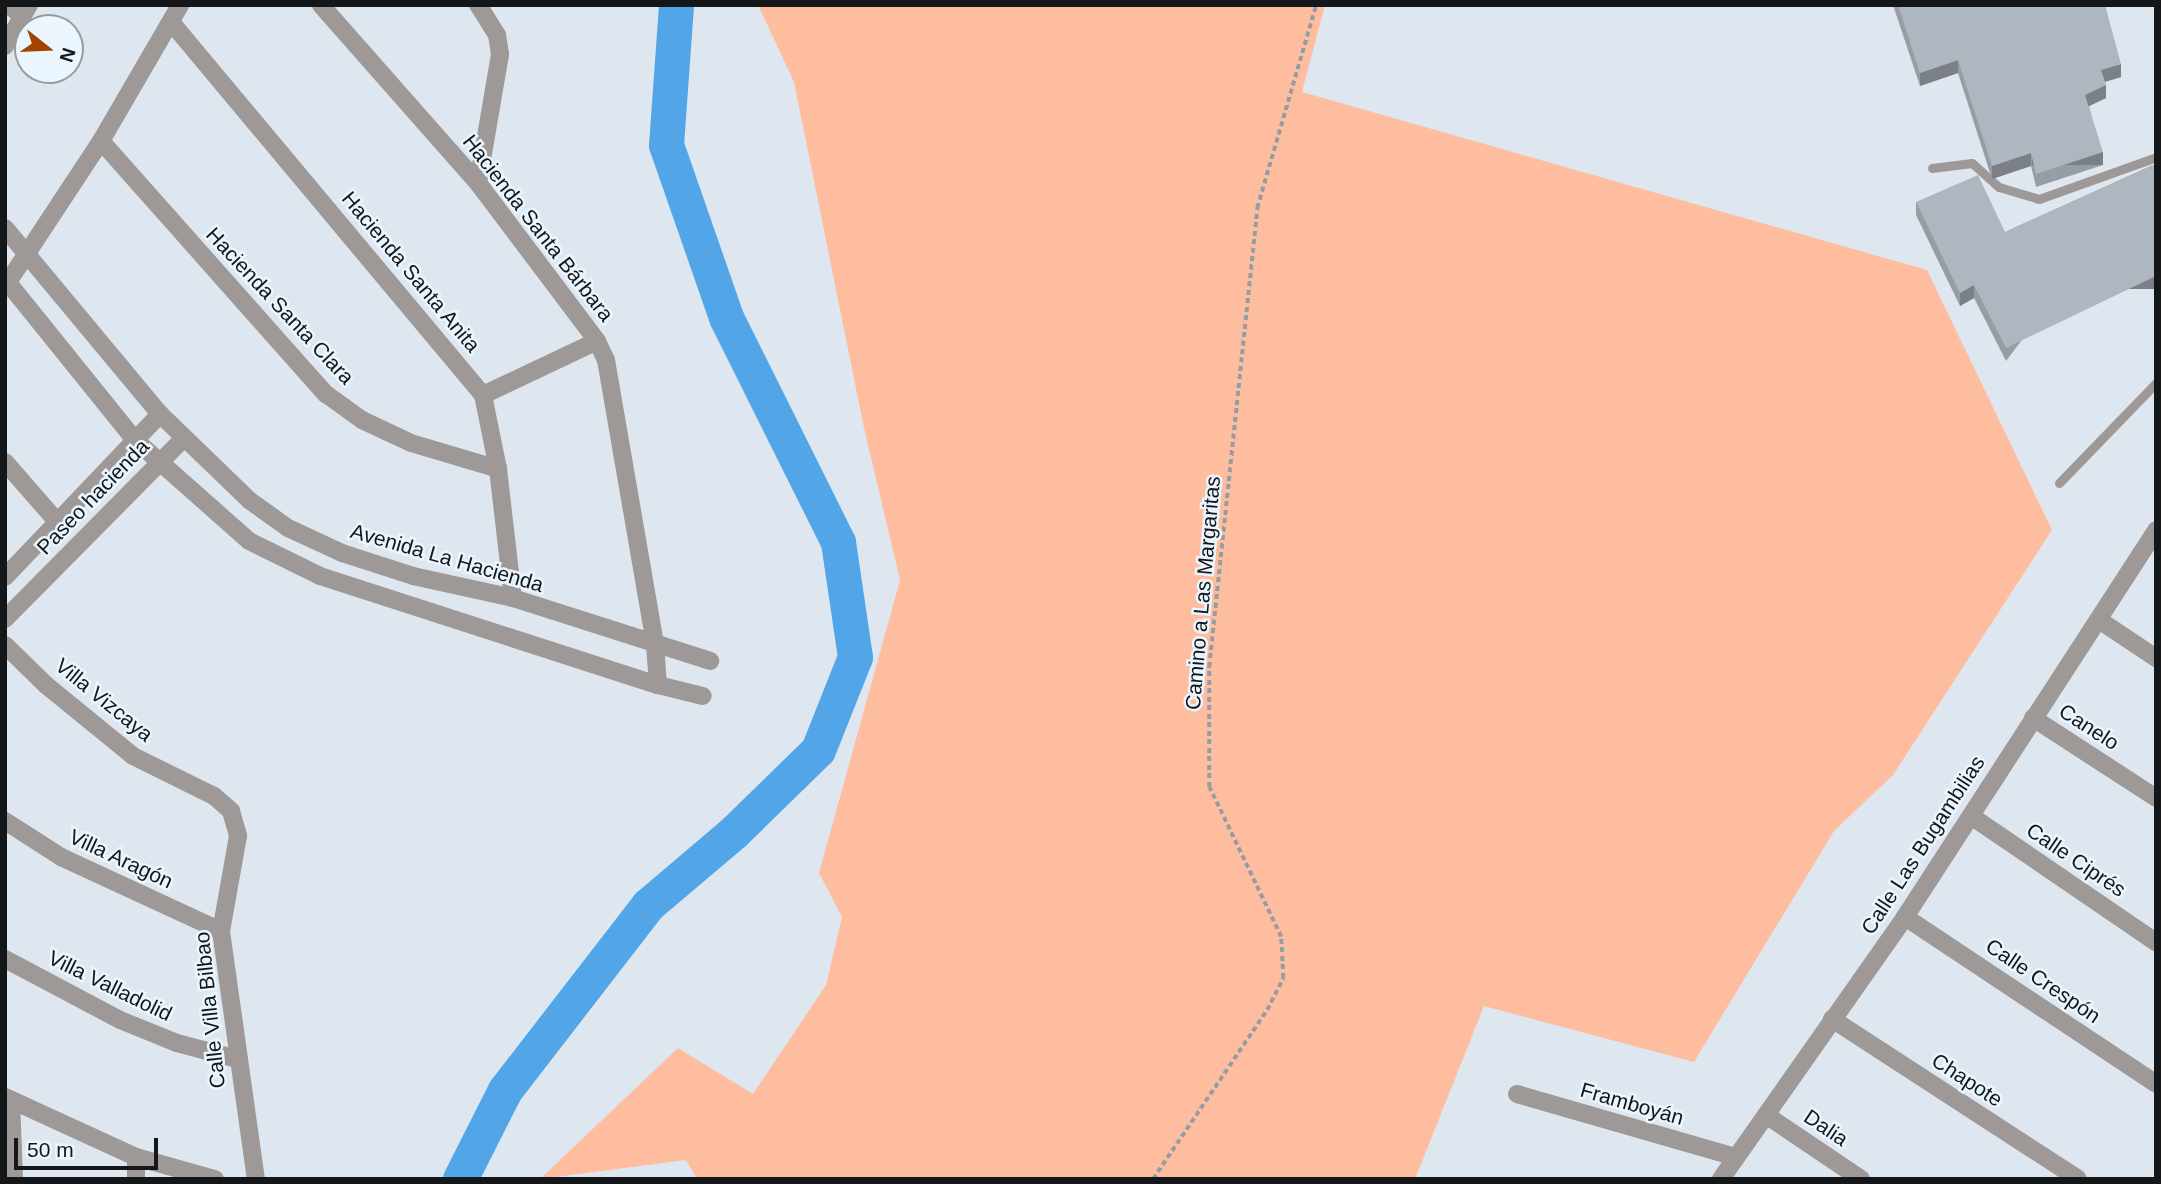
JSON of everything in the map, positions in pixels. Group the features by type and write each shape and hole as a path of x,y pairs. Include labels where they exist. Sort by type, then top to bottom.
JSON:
{"street":[{"path":"180,5 101,141 28,256 7,280 135,440 249,541 284,561 658,685 703,696"},
{"name":"Hacienda Santa Bárbara","path":"321,5 478,183 597,341 606,360 655,645 658,685"},
{"path":"478,5 498,35 500,54 478,183"},
{"path":"5,46 20,9"},
{"name":"Hacienda Santa Anita","path":"171,22 483,395 498,469 513,598"},
{"name":"Hacienda Santa Clara","path":"101,141 326,394 362,420 411,443 498,469"},
{"name":"Avenida La Hacienda","path":"5,228 160,414 249,500 288,528 342,553 413,576 513,598 710,661"},
{"path":"483,395 597,341"},
{"name":"Paseo hacienda","path":"5,577 59,524 160,414"},
{"name":"Paseo hacienda","path":"5,619 184,438"},
{"path":"5,462 59,524"},
{"name":"Calle Las Bugambilias","path":"1721,1179 1905,917 2156,530"},
{"path":"2098,620 2156,658"},
{"name":"Villa Vizcaya","path":"5,645 46,685 133,756 214,796 231,811 238,836"},
{"name":"Canelo","path":"2033,718 2156,797"},
{"name":"Calle Ciprés","path":"1971,816 2156,942"},
{"name":"Villa Aragón","path":"5,821 61,857 221,931"},
{"name":"Calle Villa Bilbao","path":"238,836 221,931 256,1179"},
{"name":"Calle Crespón","path":"1905,917 2156,1084"},
{"name":"Villa Valladolid","path":"5,959 120,1020 177,1043 237,1059"},
{"name":"Chapote","path":"1832,1019 2078,1179"},
{"name":"Framboyán","path":"1517,1094 1735,1157"},
{"path":"14,1179 8,1098 136,1157 215,1179"},
{"name":"Dalia","path":"1766,1115 1861,1179"},
{"path":"136,1157 136,1179"}],"lane":[{"path":"1932,167 1972,163 1999,187 2039,199 2156,157"},
{"path":"2059,484 2156,383"}],"path":[{"name":"Camino a Las Margaritas","path":"1153,1179 1267,1010 1283,978 1281,937 1209,787 1209,667 1257,208 1316,5"}],"shaded area":[{"path":"758,5 1325,5 1302,92 1927,270 2052,530 1893,775 1834,831 1694,1062 1484,1006 1415,1179 697,1179 686,1160 540,1179 678,1048 753,1094 826,985 842,917 819,873 900,580 864,428 794,82"}],"building":[{"path":"1898,5 2105,5 2121,64 2101,70 2106,85 2085,95 2103,152 2036,174 2031,153 1992,166 1958,60 1920,73"},
{"path":"2153,165 2156,170 2156,276 2006,348 1974,285 1960,293 1916,202 1978,175 2005,232"}],"waterway":[{"path":"460,1179 505,1090 648,905 734,832 818,750 855,657 838,542 726,317 666,145 676,5"}]}
